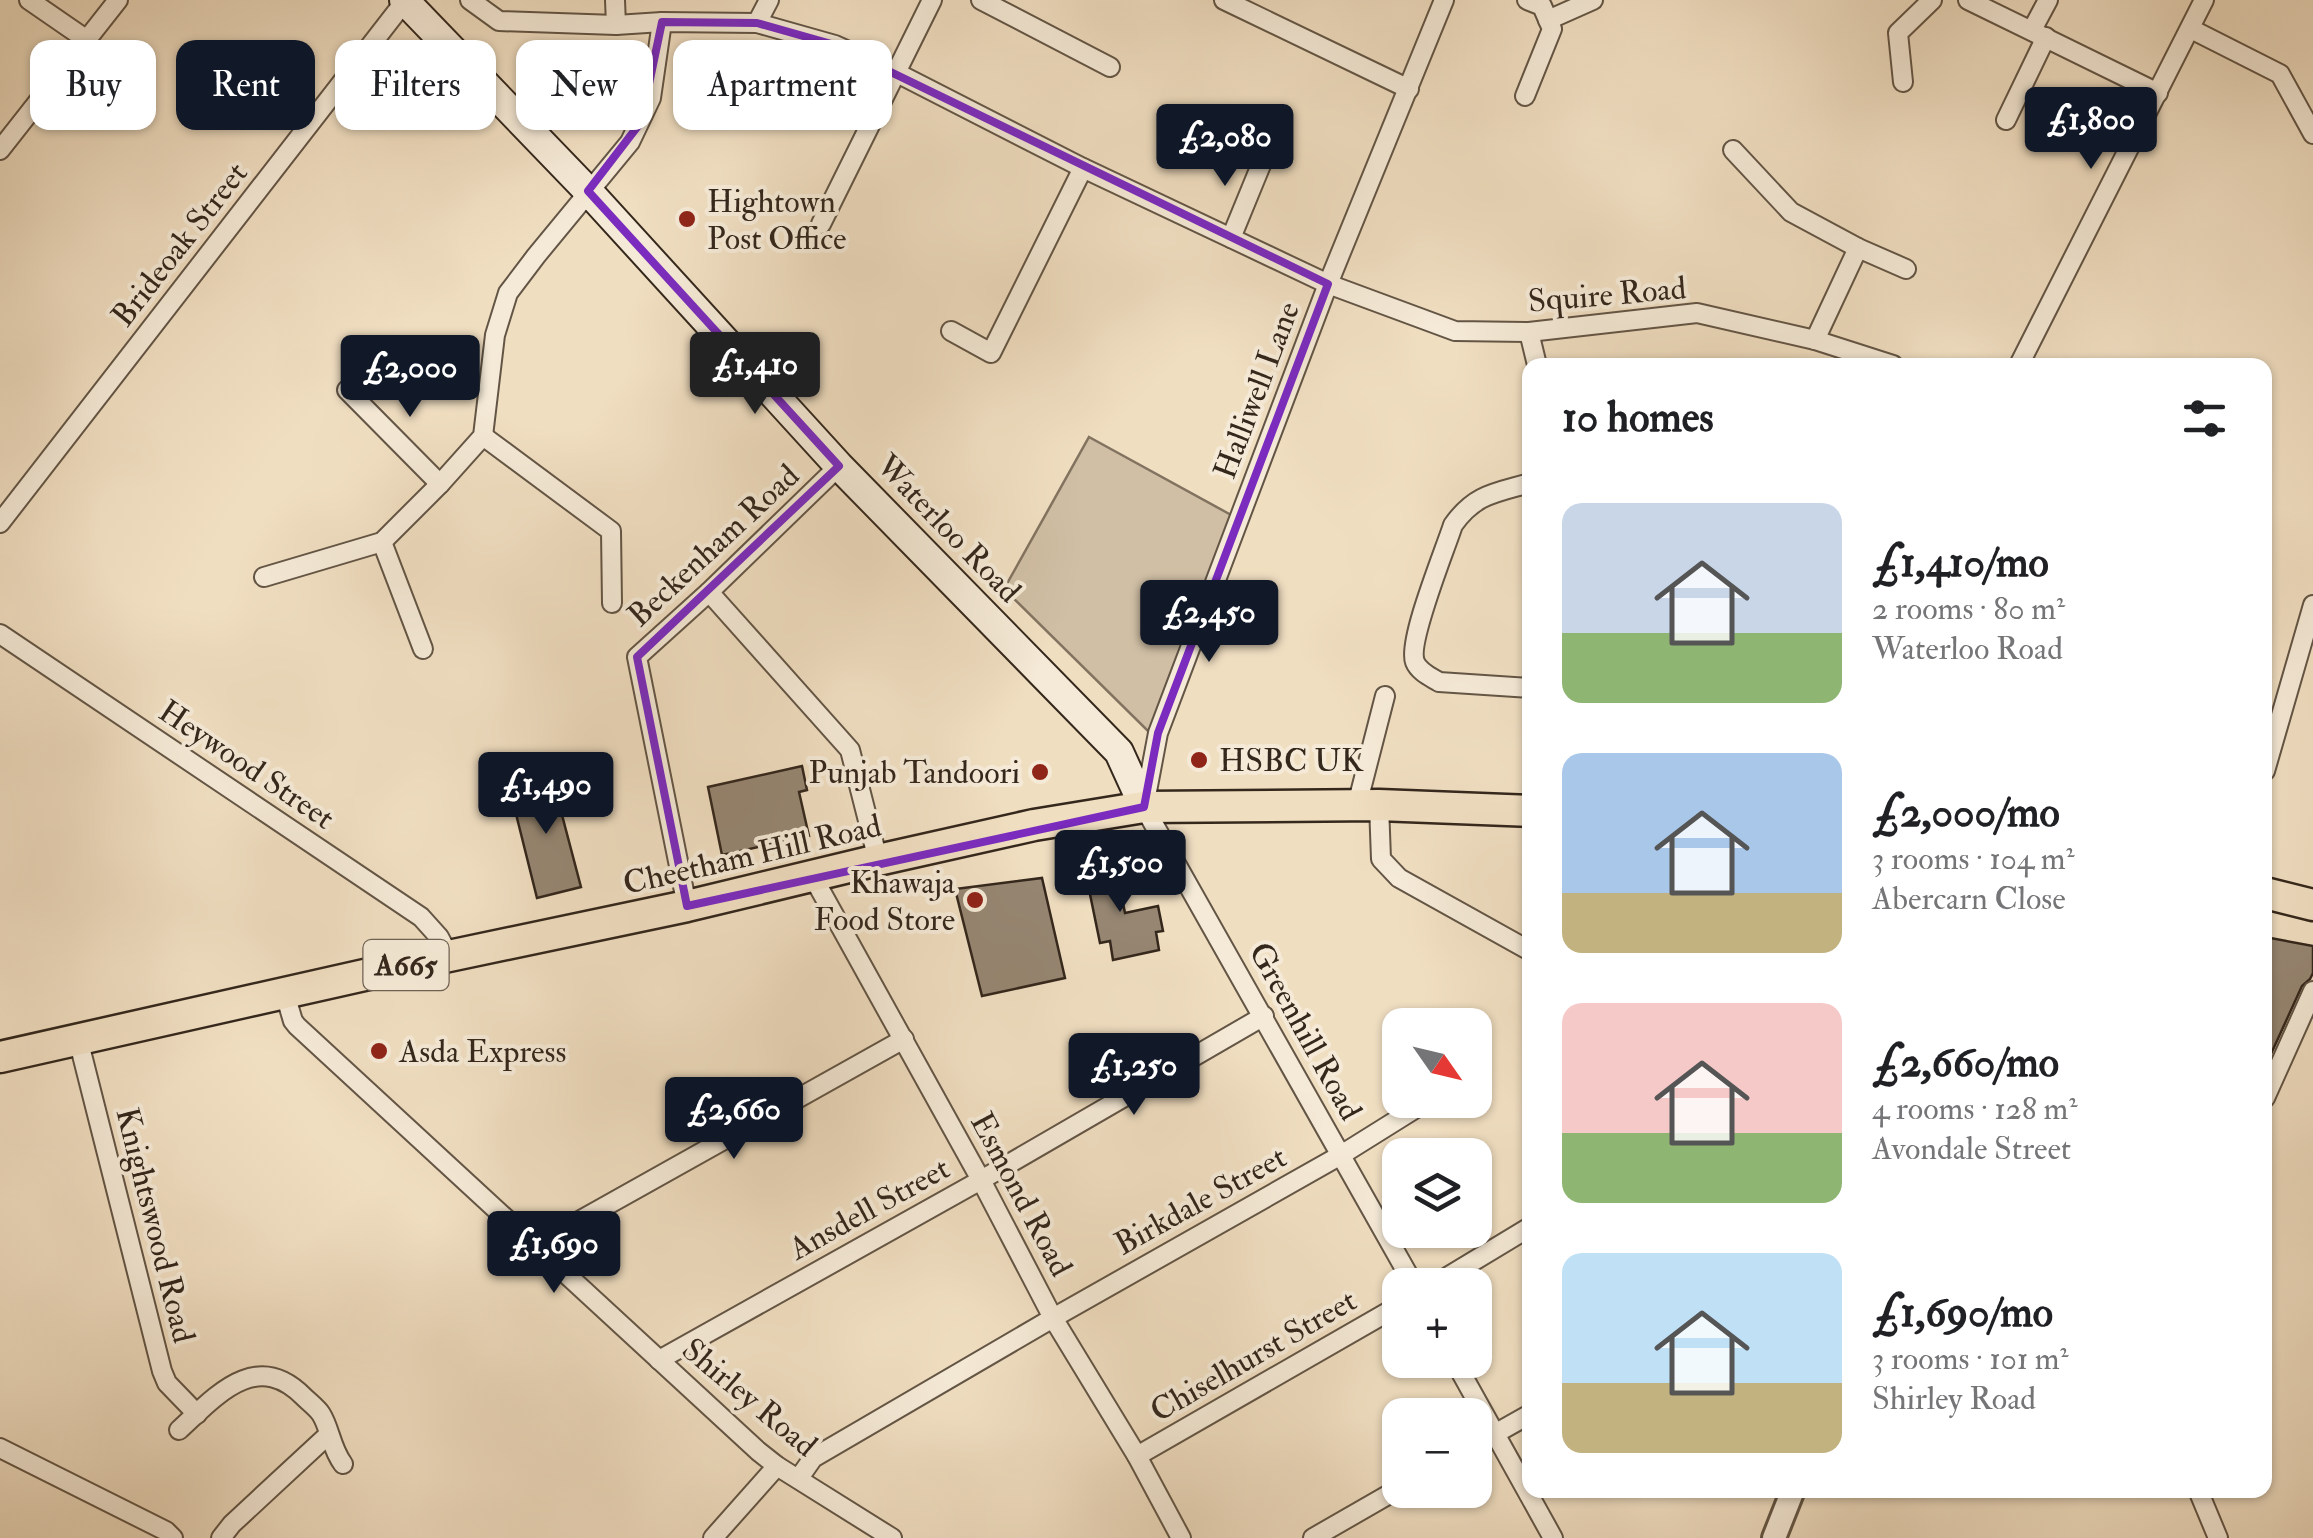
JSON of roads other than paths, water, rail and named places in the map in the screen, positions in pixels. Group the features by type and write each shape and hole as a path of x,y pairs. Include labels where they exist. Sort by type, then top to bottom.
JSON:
{"highway":[{"name":"Cheetham Hill Road","path":"0,1057 688,906 878,860 1144,807 1368,805 1522,810"},
{"path":"2272,894 2313,904"}],"main road":[{"name":"Waterloo Road","path":"404,1 588,191 839,466 1119,752 1144,807"}],"street":[{"path":"29,0 87,40 118,0"},
{"name":"Squire Road","path":"470,0 499,21 616,25 757,23 835,45 1328,284 1456,331 1529,332 1698,313 1815,340 1870,358"},
{"path":"615,0 616,25"},
{"path":"757,23 769,0"},
{"path":"821,224 932,0"},
{"path":"981,0 1110,66"},
{"path":"1224,0 1409,89"},
{"path":"1262,18 1270,0"},
{"name":"Halliwell Lane","path":"1144,807 1158,733 1328,284 1444,0"},
{"path":"1525,96 1552,29 1542,6 1527,0"},
{"path":"1548,20 1593,0"},
{"path":"1903,82 1898,33 1932,0"},
{"path":"1968,0 2158,93"},
{"path":"2006,120 2048,0"},
{"path":"2023,358 2204,0"},
{"name":"Brideoak Street","path":"0,523 404,1"},
{"path":"264,576 382,542 483,436 495,335 508,293 630,142 651,98 662,22"},
{"path":"2190,29 2280,74 2313,134"},
{"path":"0,150 30,112"},
{"path":"1733,150 1791,212 1858,248 1906,268"},
{"path":"1231,238 1263,160"},
{"path":"951,331 991,352 1083,168"},
{"path":"1815,340 1858,248"},
{"path":"1529,332 1535,358"},
{"path":"347,390 440,484"},
{"path":"483,436 610,531 612,604"},
{"name":"Beckenham Road","path":"688,906 638,657 839,466"},
{"path":"1522,486 1476,500 1452,525 1414,650 1416,664 1440,682 1522,687"},
{"path":"382,542 423,650"},
{"path":"709,592 850,750 878,860"},
{"path":"2272,747 2313,604"},
{"name":"Heywood Street","path":"0,634 421,917 440,937 449,956"},
{"path":"1385,696 1368,805 1382,859 1400,878 1522,947"},
{"name":"Greenhill Road","path":"1144,807 1404,1268"},
{"name":"Esmond Road","path":"813,877 1053,1318 1137,1456 1181,1538"},
{"path":"2272,1082 2313,991"},
{"name":"Shirley Road","path":"284,994 297,1026 658,1360 777,1466 892,1538"},
{"name":"Ansdell Street","path":"658,1360 1264,1016"},
{"name":"Knightswood Road","path":"78,1039 162,1372 167,1383 197,1414"},
{"path":"536,1248 544,1240 904,1040"},
{"name":"Birkdale Street","path":"798,1478 813,1458 1400,1118"},
{"path":"1463,1268 1522,1233"},
{"name":"Chiselhurst Street","path":"1137,1456 1382,1315"},
{"path":"179,1430 236,1381 270,1377 294,1386 322,1416 337,1456 344,1464"},
{"path":"1464,1378 1522,1483"},
{"path":"1494,1434 1522,1418"},
{"path":"220,1538 328,1435"},
{"path":"0,1448 166,1530 173,1538"},
{"path":"713,1538 777,1466"},
{"path":"1312,1538 1382,1498"},
{"path":"1530,1498 1553,1538"},
{"path":"1774,1538 1791,1498"},
{"path":"2201,1498 2218,1538"}],"place":[{"name":"Hightown Post Office","path":"687,219"},
{"name":"HSBC UK","path":"1199,760"},
{"name":"Punjab Tandoori","path":"1040,772"},
{"name":"Khawaja Food Store","path":"975,900"},
{"name":"Asda Express","path":"379,1051"}]}
